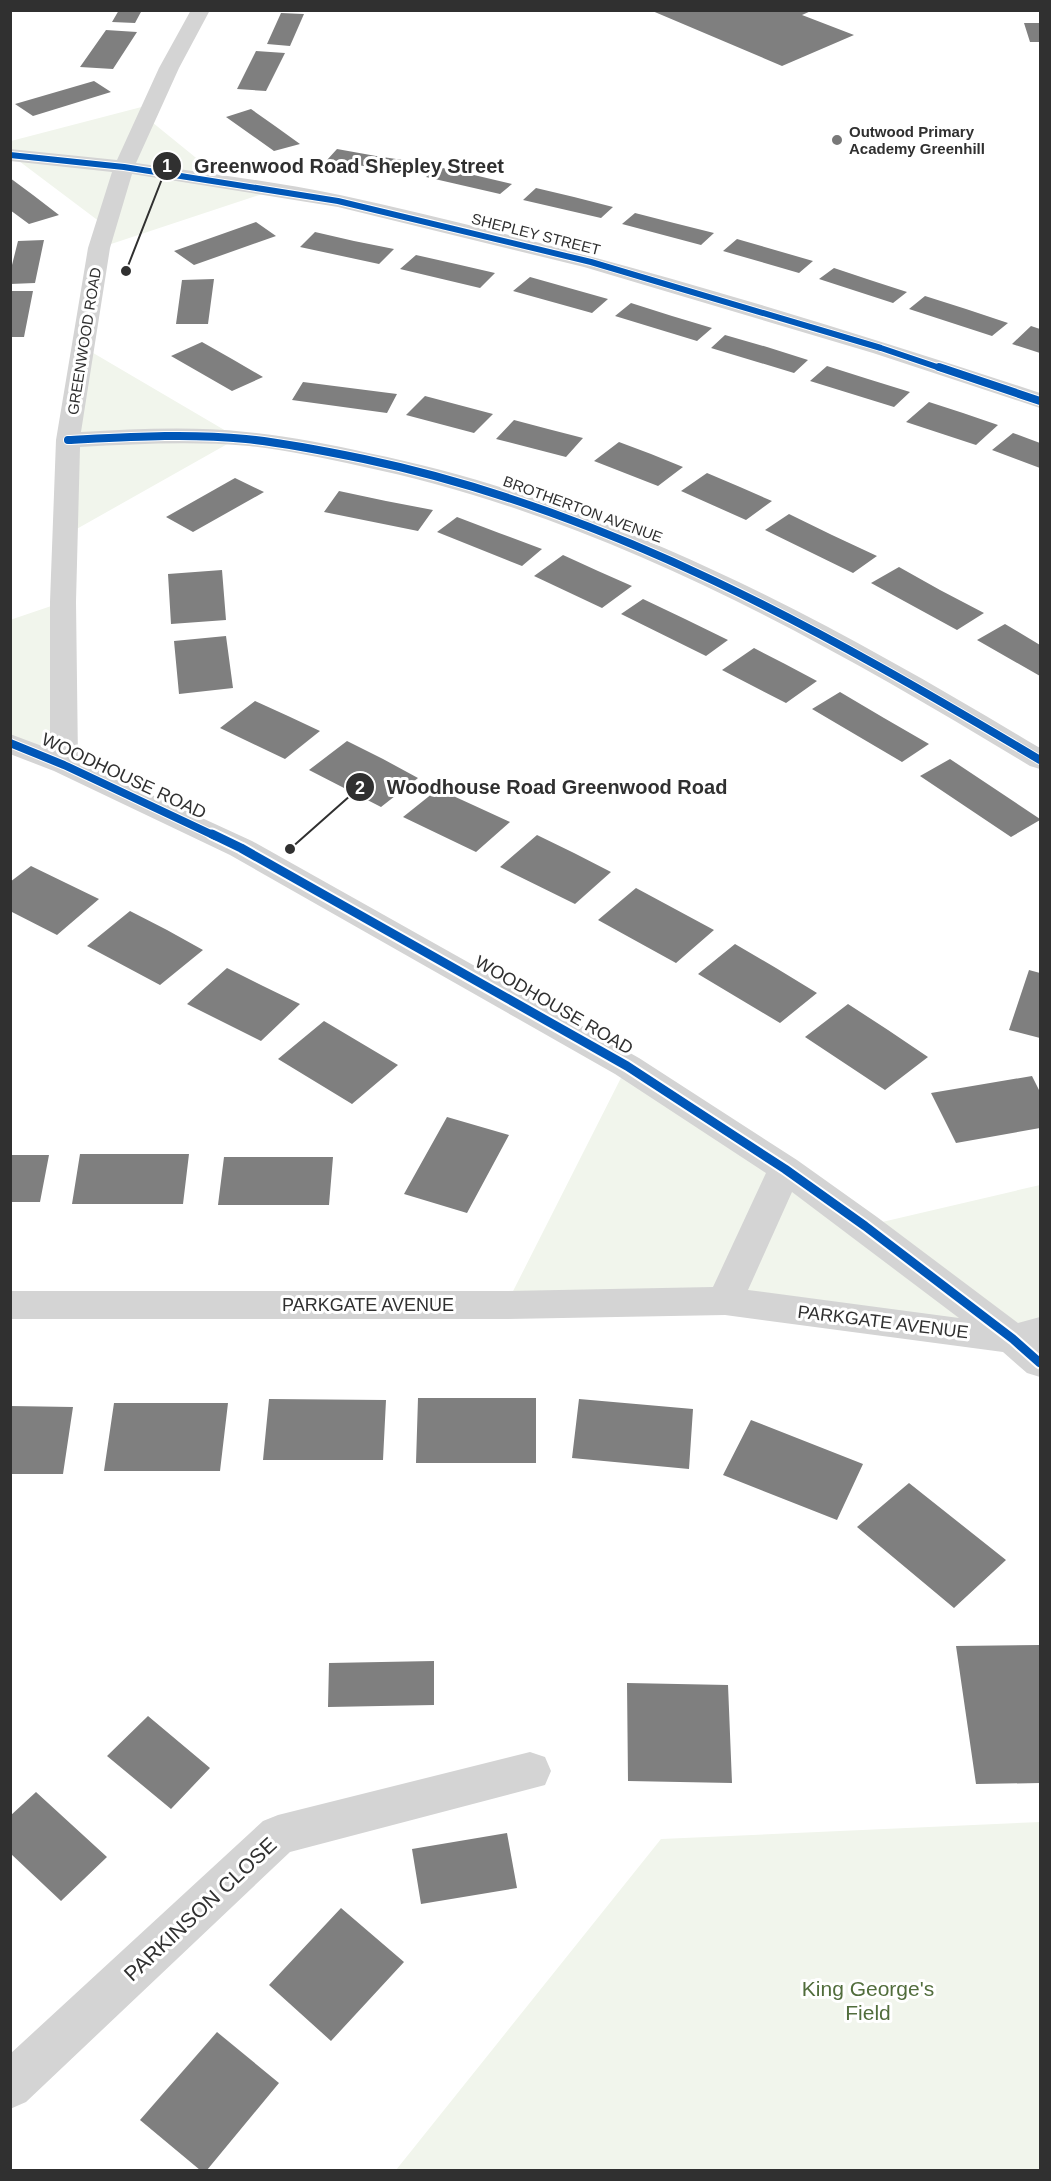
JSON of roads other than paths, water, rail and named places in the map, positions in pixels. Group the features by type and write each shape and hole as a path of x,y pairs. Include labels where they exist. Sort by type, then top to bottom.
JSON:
{"street":[{"name":"GREENWOOD ROAD","path":"64,765 63,602 68,440 99,248 124,167 169,68 201,10"},
{"name":"SHEPLEY STREET","path":"10,155 124,167 338,201 591,262 881,348 1041,401"},
{"name":"BROTHERTON AVENUE","path":"68,440 153,436 238,438 368,458 526,500 660,553 838,641 1041,760"},
{"name":"WOODHOUSE ROAD","path":"10,742 241,848 627,1066 785,1169 1027,1335 1041,1363"},
{"path":"725,1301 785,1169"},
{"name":"PARKGATE AVENUE","path":"10,1305 506,1305 725,1301 1027,1335"},
{"name":"PARKINSON CLOSE","path":"10,2086 278,1835 530,1771"}],"place":[{"name":"Outwood Primary Academy Greenhill","path":"837,140"},
{"name":"Greenwood Road Shepley Street","path":"126,271"},
{"name":"Woodhouse Road Greenwood Road","path":"290,849"}],"park label":[{"name":"King George's Field","path":"868,2000"}]}
